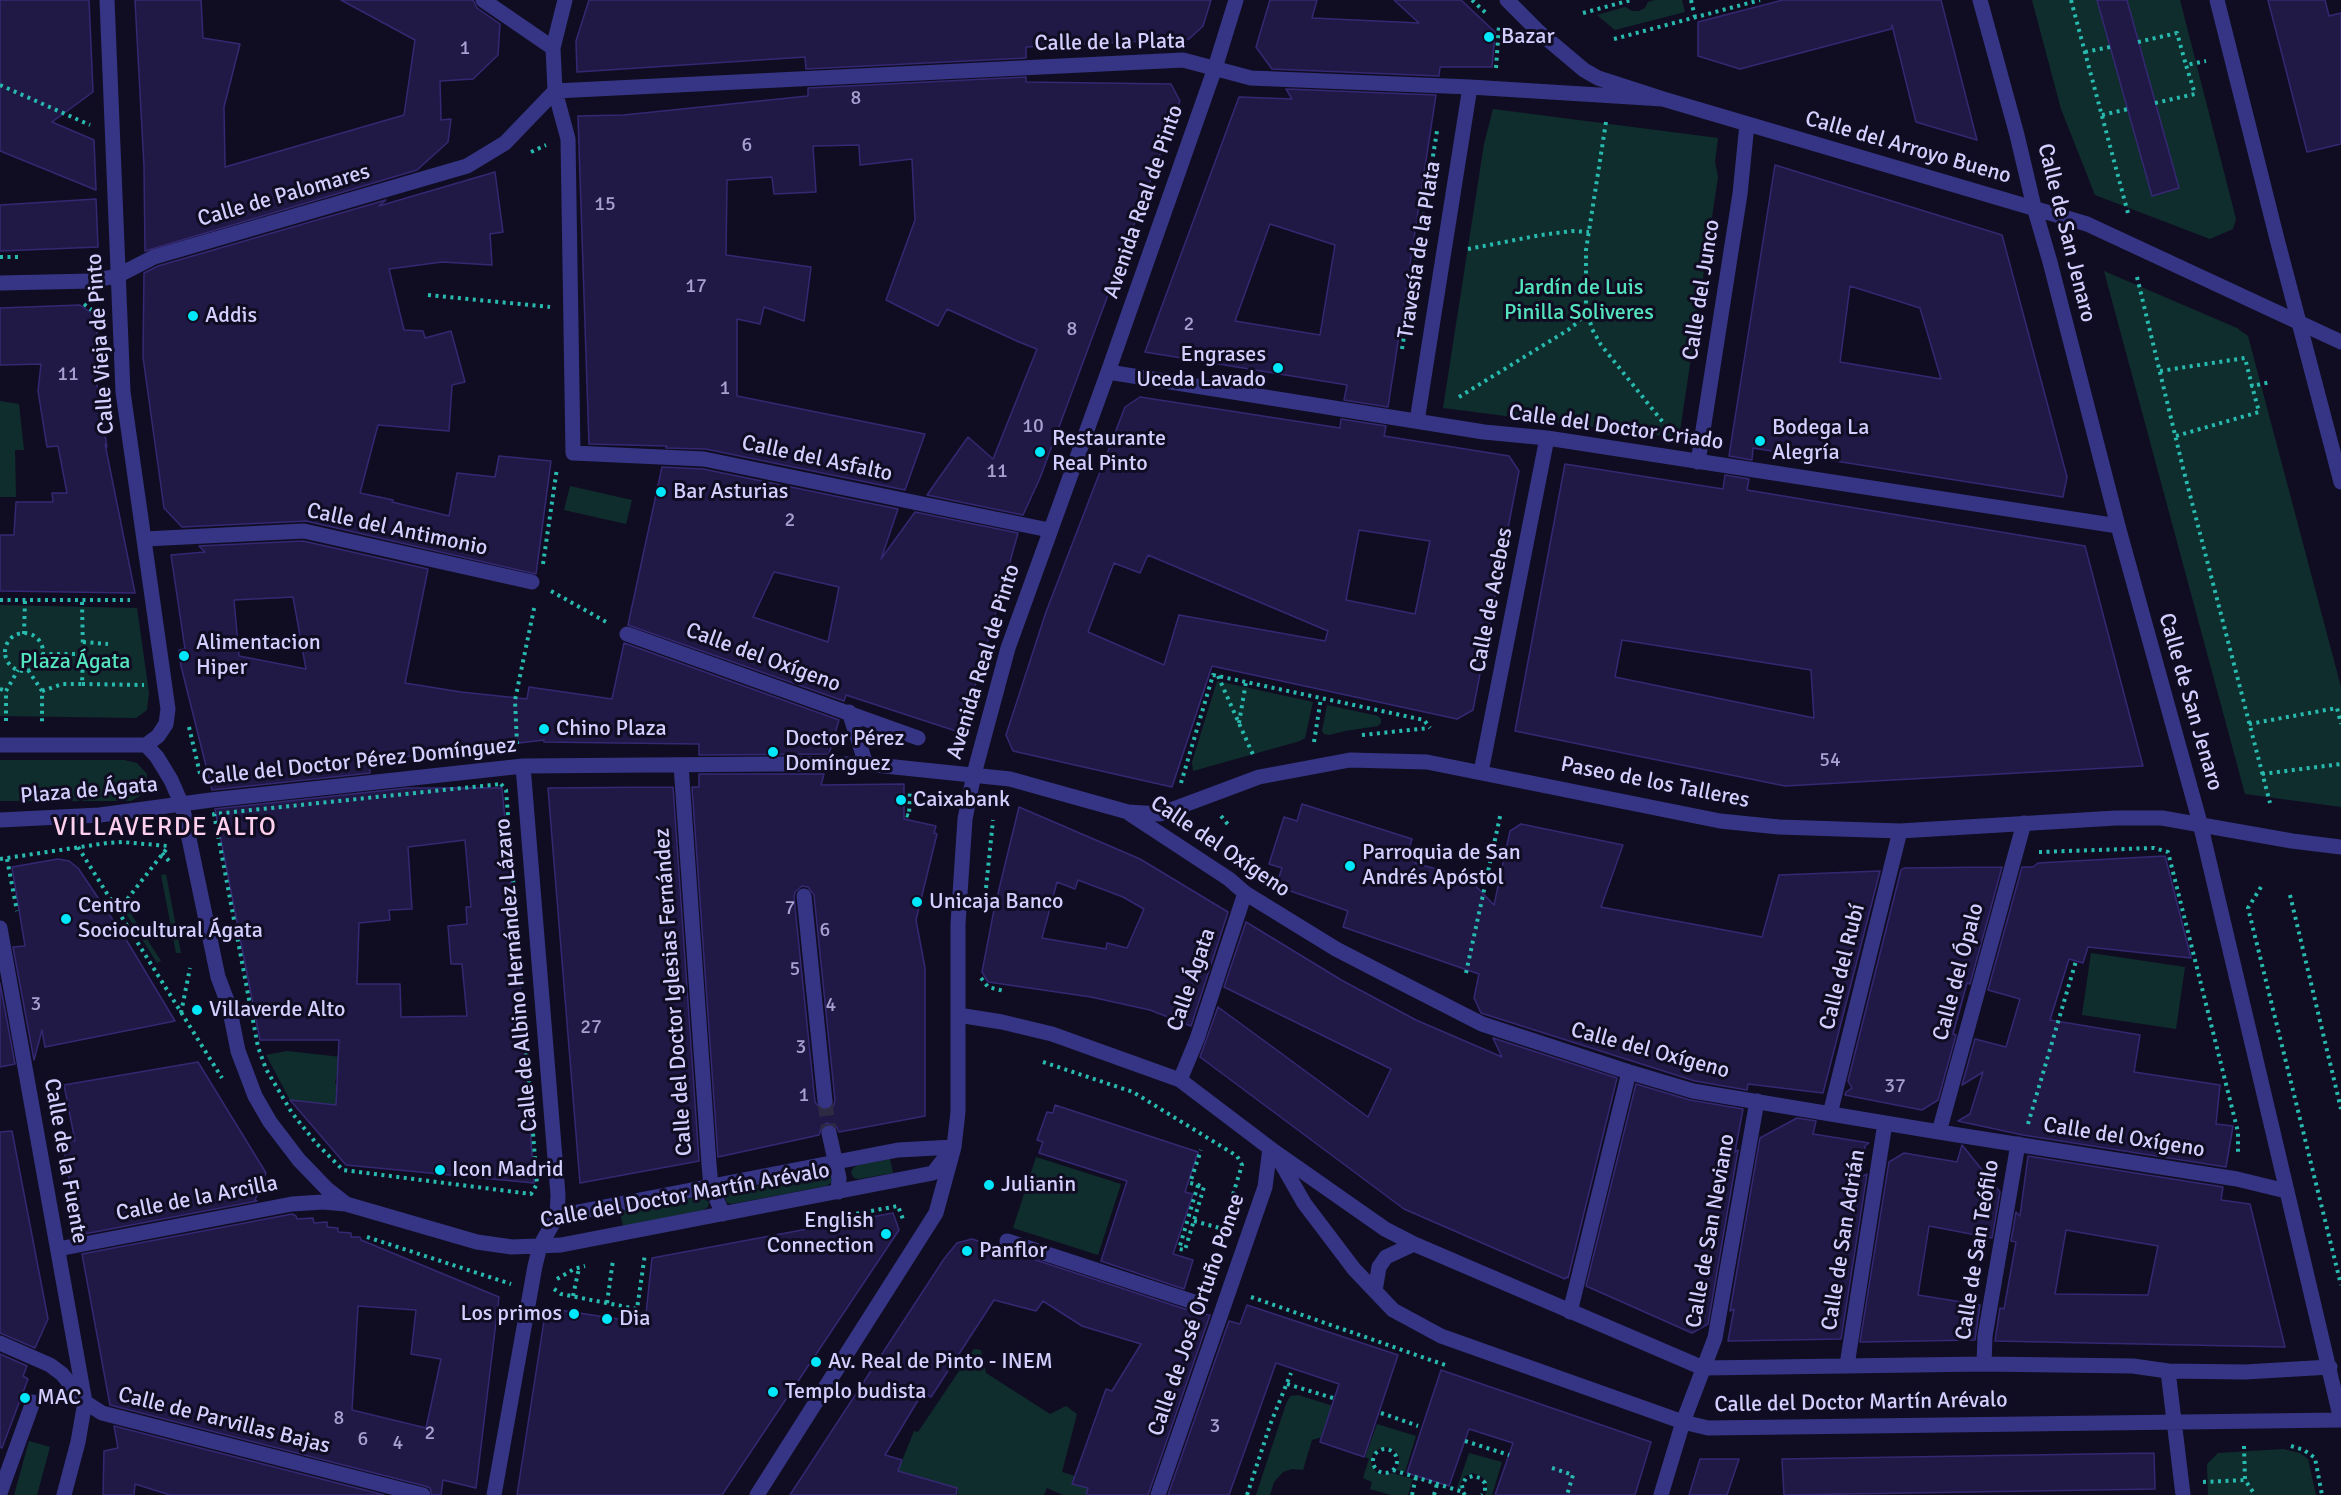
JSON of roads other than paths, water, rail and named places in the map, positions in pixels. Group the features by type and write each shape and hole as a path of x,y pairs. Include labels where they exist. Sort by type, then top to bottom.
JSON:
{"street":[{"name":"Calle Vieja de Pinto","path":"107,0 123,392 145,539 154,624 168,709 166,724 158,736 146,745"},
{"path":"483,0 553,48"},
{"path":"555,92 553,48 565,0"},
{"name":"Avenida Real de Pinto","path":"757,1495 936,1214 954,1147 958,1112 958,924 965,819 974,774 1008,648 1215,68 1236,0"},
{"name":"Calle del Arroyo Bueno","path":"1506,0 1539,32 1584,70 1598,78 2087,224 2341,342"},
{"name":"Calle de San Jenaro","path":"1980,0 2118,526 2200,823 2341,1420"},
{"path":"2217,0 2341,482"},
{"name":"Calle de la Plata","path":"555,92 1183,60 1251,78 1470,87 1663,99"},
{"name":"Travesía de la Plata","path":"1417,421 1470,87"},
{"name":"Calle de Palomares","path":"0,283 92,281 117,276 154,257 467,166 505,144 555,92"},
{"name":"Calle del Asfalto","path":"555,92 568,139 573,453 704,459 1049,530"},
{"name":"Calle del Junco","path":"1698,462 1740,194 1747,124"},
{"name":"Calle del Doctor Criado","path":"1108,372 1484,432 1547,438 2118,526"},
{"path":"2331,442 2341,423"},
{"name":"Calle de Acebes","path":"1481,772 1547,438"},
{"name":"Calle del Antimonio","path":"145,539 304,531 535,583"},
{"name":"Calle del Oxígeno","path":"627,633 918,738"},
{"path":"849,712 866,764"},
{"name":"Plaza de Ágata","path":"0,745 146,745 157,757 171,780 182,805 100,815 0,820"},
{"name":"Paseo de los Talleres","path":"974,774 1010,778 1128,812 1160,814 1259,777 1350,760 1427,762 1720,821 1779,827 1900,831 2024,823 2162,818 2341,847"},
{"name":"Calle del Doctor Pérez Domínguez","path":"182,805 522,766 866,764 974,774"},
{"name":"Calle del Doctor Iglesias Fernández","path":"681,765 711,1187 723,1214"},
{"name":"Calle de Albino Hernández Lázaro","path":"522,766 558,1195 557,1216"},
{"name":"Calle del Doctor Martín Arévalo","path":"182,805 218,977 229,1006 238,1051 255,1096 270,1122 299,1160 327,1189 346,1204 477,1242 512,1247 561,1245 933,1173 954,1147"},
{"name":"Calle del Oxígeno","path":"1128,812 1229,879 1245,893 1336,949 1482,1024 1693,1091 2237,1179 2286,1191"},
{"name":"Calle del Ópalo","path":"1939,1132 2024,823"},
{"name":"Calle del Rubí","path":"1830,1113 1900,831"},
{"name":"Calle Ágata","path":"1180,1080 1197,1039 1245,893"},
{"path":"804,896 825,1101"},
{"name":"Calle de la Fuente","path":"0,928 85,1402"},
{"name":"Calle del Doctor Martín Arévalo","path":"958,1015 1052,1034 1180,1080 1273,1150 1385,1229 1414,1244 1703,1368 1984,1364 2133,1366 2168,1371 2245,1372 2330,1367"},
{"path":"1570,1312 1629,1072"},
{"name":"Calle de San Neviano","path":"1661,1495 1683,1422 1715,1338 1757,1101"},
{"name":"Calle de San Adrián","path":"1847,1365 1885,1123"},
{"path":"829,1133 839,1178 838,1192"},
{"name":"Calle de San Teófilo","path":"1984,1364 1985,1336 2018,1144"},
{"name":"Calle del Doctor Martín Arévalo","path":"557,1216 898,1150 954,1147"},
{"name":"Calle del Doctor Martín Arévalo","path":"1273,1150 1304,1203 1354,1269 1393,1310 1441,1336 1683,1422 1708,1428 2341,1420"},
{"name":"Calle de José Ortuño Ponce","path":"1158,1495 1265,1187 1273,1150"},
{"name":"Calle de la Arcilla","path":"57,1249 292,1204 323,1202 346,1204"},
{"path":"494,1495 540,1246 557,1216"},
{"path":"1008,1241 1200,1304"},
{"path":"1375,1291 1379,1267 1386,1257 1414,1244"},
{"name":"Calle de Parvillas Bajas","path":"0,1343 50,1365 62,1374 85,1402 102,1413 423,1495"},
{"path":"2168,1371 2183,1495"},
{"path":"0,1493 33,1402"},
{"path":"64,1495 78,1442 85,1402"}],"tunnel":[{"path":"825,1101 829,1133"}],"place":[{"name":"Bazar","path":"1489,37"},
{"name":"Addis","path":"193,316"},
{"name":"Engrases Uceda Lavado","path":"1278,368"},
{"name":"Bodega La Alegría","path":"1760,441"},
{"name":"Restaurante Real Pinto","path":"1040,452"},
{"name":"Bar Asturias","path":"661,492"},
{"name":"Alimentacion Hiper","path":"184,656"},
{"name":"Chino Plaza","path":"544,729"},
{"name":"Doctor Pérez Domínguez","path":"773,752"},
{"name":"Caixabank","path":"901,800"},
{"name":"Parroquia de San Andrés Apóstol","path":"1350,866"},
{"name":"Unicaja Banco","path":"917,902"},
{"name":"Centro Sociocultural Ágata","path":"66,919"},
{"name":"Villaverde Alto","path":"197,1010"},
{"name":"Icon Madrid","path":"440,1170"},
{"name":"Julianin","path":"989,1185"},
{"name":"English Connection","path":"886,1234"},
{"name":"Panflor","path":"967,1251"},
{"name":"Los primos","path":"574,1314"},
{"name":"Dia","path":"607,1319"},
{"name":"Av. Real de Pinto - INEM","path":"816,1362"},
{"name":"Templo budista","path":"773,1392"},
{"name":"MAC","path":"25,1398"}],"district":[{"name":"VILLAVERDE ALTO","path":"165,828"}],"park label":[{"name":"Jardín de Luis Pinilla Soliveres","path":"1579,300"},
{"name":"Plaza Ágata","path":"75,662"}]}
